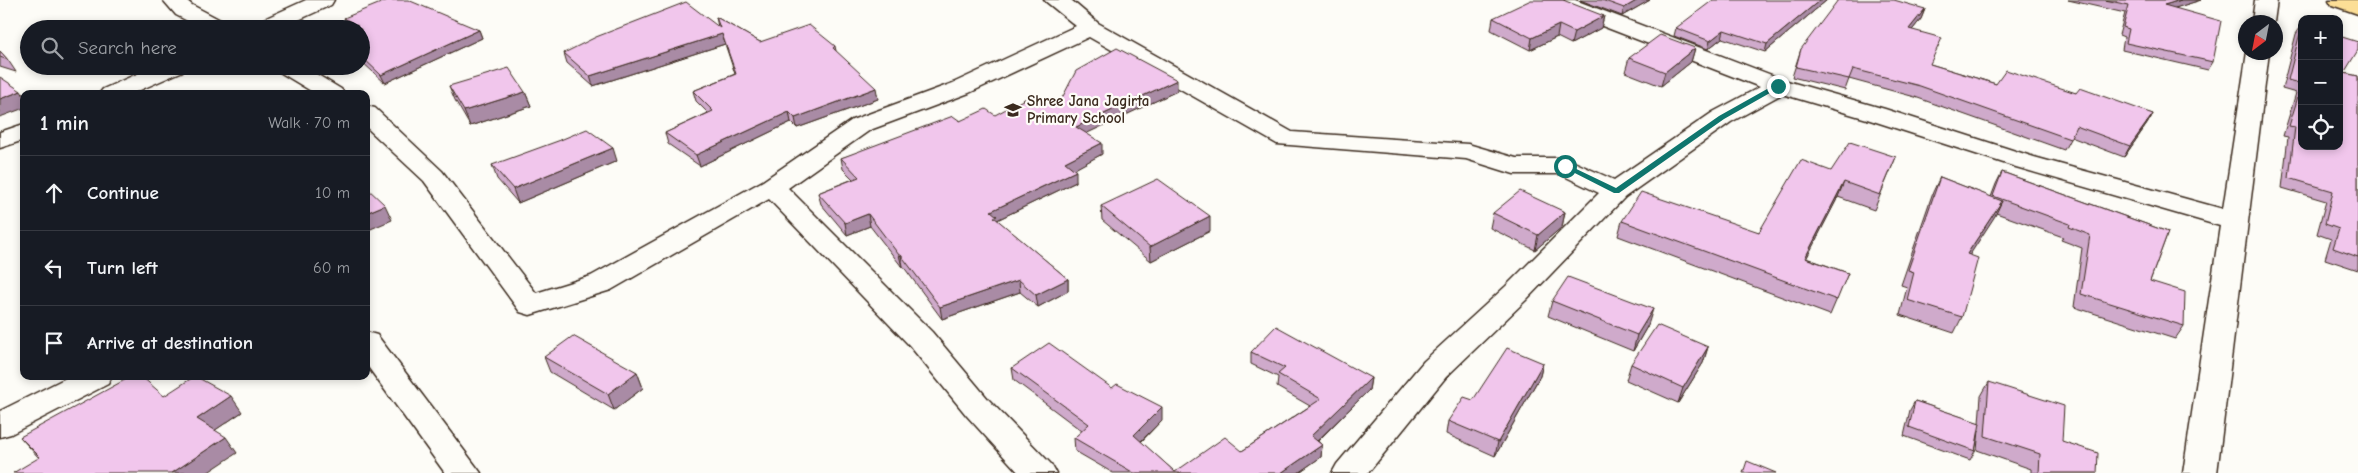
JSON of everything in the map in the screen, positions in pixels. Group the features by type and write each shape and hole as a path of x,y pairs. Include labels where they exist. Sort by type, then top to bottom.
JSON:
{"main road":[{"path":"2340,0 2358,8"}],"street":[{"path":"174,0 184,10 203,20"},
{"path":"280,20 323,0"},
{"path":"1556,0 1778,86 1876,114 2025,162 2234,221"},
{"path":"2264,15 2266,0"},
{"path":"1066,2 1090,28 1286,139 1468,152 1514,166 1565,166 1616,191"},
{"path":"370,118 433,176 530,305 601,283 772,187 861,125 961,88 1090,28"},
{"path":"2200,473 2257,60"},
{"path":"120,90 154,75"},
{"path":"301,75 326,90"},
{"path":"1349,473 1435,369 1516,293 1616,191 1722,117 1778,86"},
{"path":"0,141 20,133"},
{"path":"772,187 921,339 978,408 1040,473"},
{"path":"370,347 464,473"},
{"path":"0,425 89,380"}],"building":[{"path":"388,0 408,0 479,30 381,75 370,65 370,20 348,20 344,18"},
{"path":"1531,0 1563,0 1604,16 1574,32 1559,25 1532,38 1493,18"},
{"path":"1602,0 1638,0 1624,8"},
{"path":"1713,0 1820,0 1767,44 1724,30 1710,41 1676,28"},
{"path":"1838,0 1894,0 1925,9 1909,29 1942,38 1930,64 1996,84 2006,70 2076,93 2080,88 2153,114 2130,146 2076,126 2070,139 1920,86 1853,69 1849,79 1796,67 1801,49"},
{"path":"2105,0 2181,0 2164,5 2221,21 2213,62 2126,43 2129,29 2123,27 2129,5"},
{"path":"686,2 720,28 716,17 760,42 809,25 835,46 833,48 876,88 795,118 789,112 696,155 665,133 713,111 693,91 736,74 722,34 590,76 564,53 596,37"},
{"path":"1660,35 1695,48 1665,72 1629,58"},
{"path":"2343,37 2358,42 2358,50 2344,73 2358,76 2358,257 2333,248 2339,229 2325,224 2333,191 2289,178 2295,127 2289,126 2298,97 2298,150 2343,150"},
{"path":"2298,41 2298,83 2288,80"},
{"path":"1117,48 1177,80 1076,127 1102,143 1065,162 1076,171 991,211 997,216 994,217 1068,279 1036,295 1019,280 940,307 868,214 845,223 818,193 859,177 841,158 953,116 960,121 986,109 995,115 1032,95 1058,106 1076,71"},
{"path":"0,51 8,60 0,57"},
{"path":"509,68 525,92 464,111 449,86"},
{"path":"0,77 20,91 0,99"},
{"path":"587,129 613,148 513,189 492,165 558,141"},
{"path":"1850,142 1896,157 1880,195 1844,182 1805,258 1848,273 1837,300 1622,221 1641,192 1759,232 1801,160 1831,171"},
{"path":"2002,172 2168,232 2150,281 2185,292 2184,326 2081,294 2090,235 2069,227 2070,224 1993,196"},
{"path":"1940,177 2002,201 1967,254 1978,258 1962,317 1907,300 1914,272 1908,270"},
{"path":"1158,179 1210,216 1150,247 1101,206"},
{"path":"370,191 385,205 370,211"},
{"path":"1520,191 1565,212 1538,235 1493,213"},
{"path":"1568,277 1653,309 1637,335 1552,301"},
{"path":"1657,325 1708,347 1683,388 1631,364"},
{"path":"1276,326 1371,378 1311,436 1322,445 1281,473 1134,473 1074,438 1089,424 1012,368 1049,343 1112,388 1117,384 1162,407 1134,435 1175,472 1225,437 1242,451 1321,399 1278,374 1285,368 1251,352"},
{"path":"573,336 637,372 608,394 544,357"},
{"path":"1507,348 1543,363 1498,442 1448,421 1464,397 1473,400"},
{"path":"125,380 146,380 164,396 189,380 202,380 231,396 197,419 226,437 172,473 13,473 40,457 20,437"},
{"path":"1989,382 2064,406 2062,441 2098,453 2097,473 2039,473 2040,454 1985,436"},
{"path":"1915,401 1980,423 1975,451 1909,427"},
{"path":"1747,461 1776,473 1743,473"}],"place":[{"name":"Shree Jana Jagirta Primary School","path":"1013,110"}],"route":[{"path":"1565,166 1616,191 1722,117 1778,86"}]}
